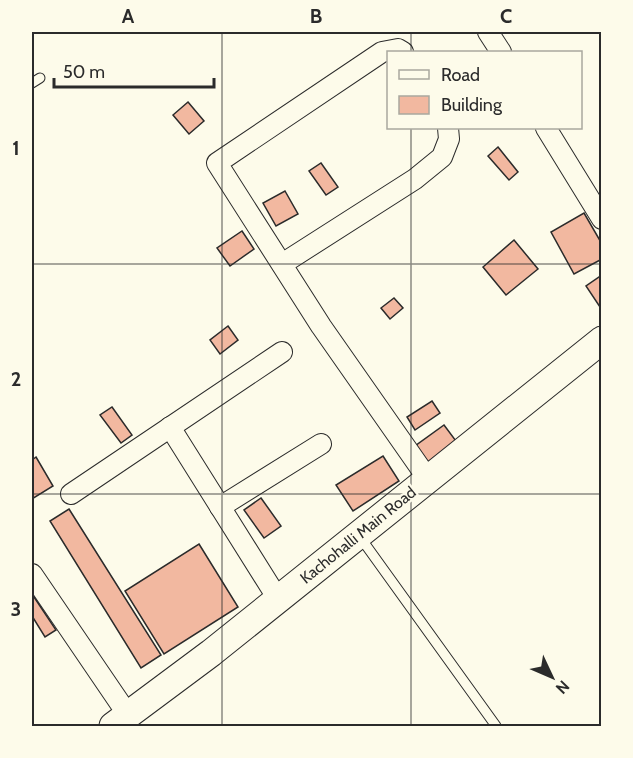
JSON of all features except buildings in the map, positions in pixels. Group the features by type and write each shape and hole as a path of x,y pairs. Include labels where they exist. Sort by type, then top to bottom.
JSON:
{"street":[{"path":"488,32 500,51"},
{"path":"387,51 382,52 217,163 321,326 428,479"},
{"path":"282,264 415,179 442,157 449,139 448,129"},
{"path":"547,129 602,219"},
{"name":"Kachohalli Main Road","path":"121,721 278,599 602,340"},
{"path":"71,494 282,352"},
{"path":"170,427 278,599"},
{"path":"220,507 321,444"},
{"path":"32,574 121,721"}],"lane":[{"path":"358,535 496,726"}]}
